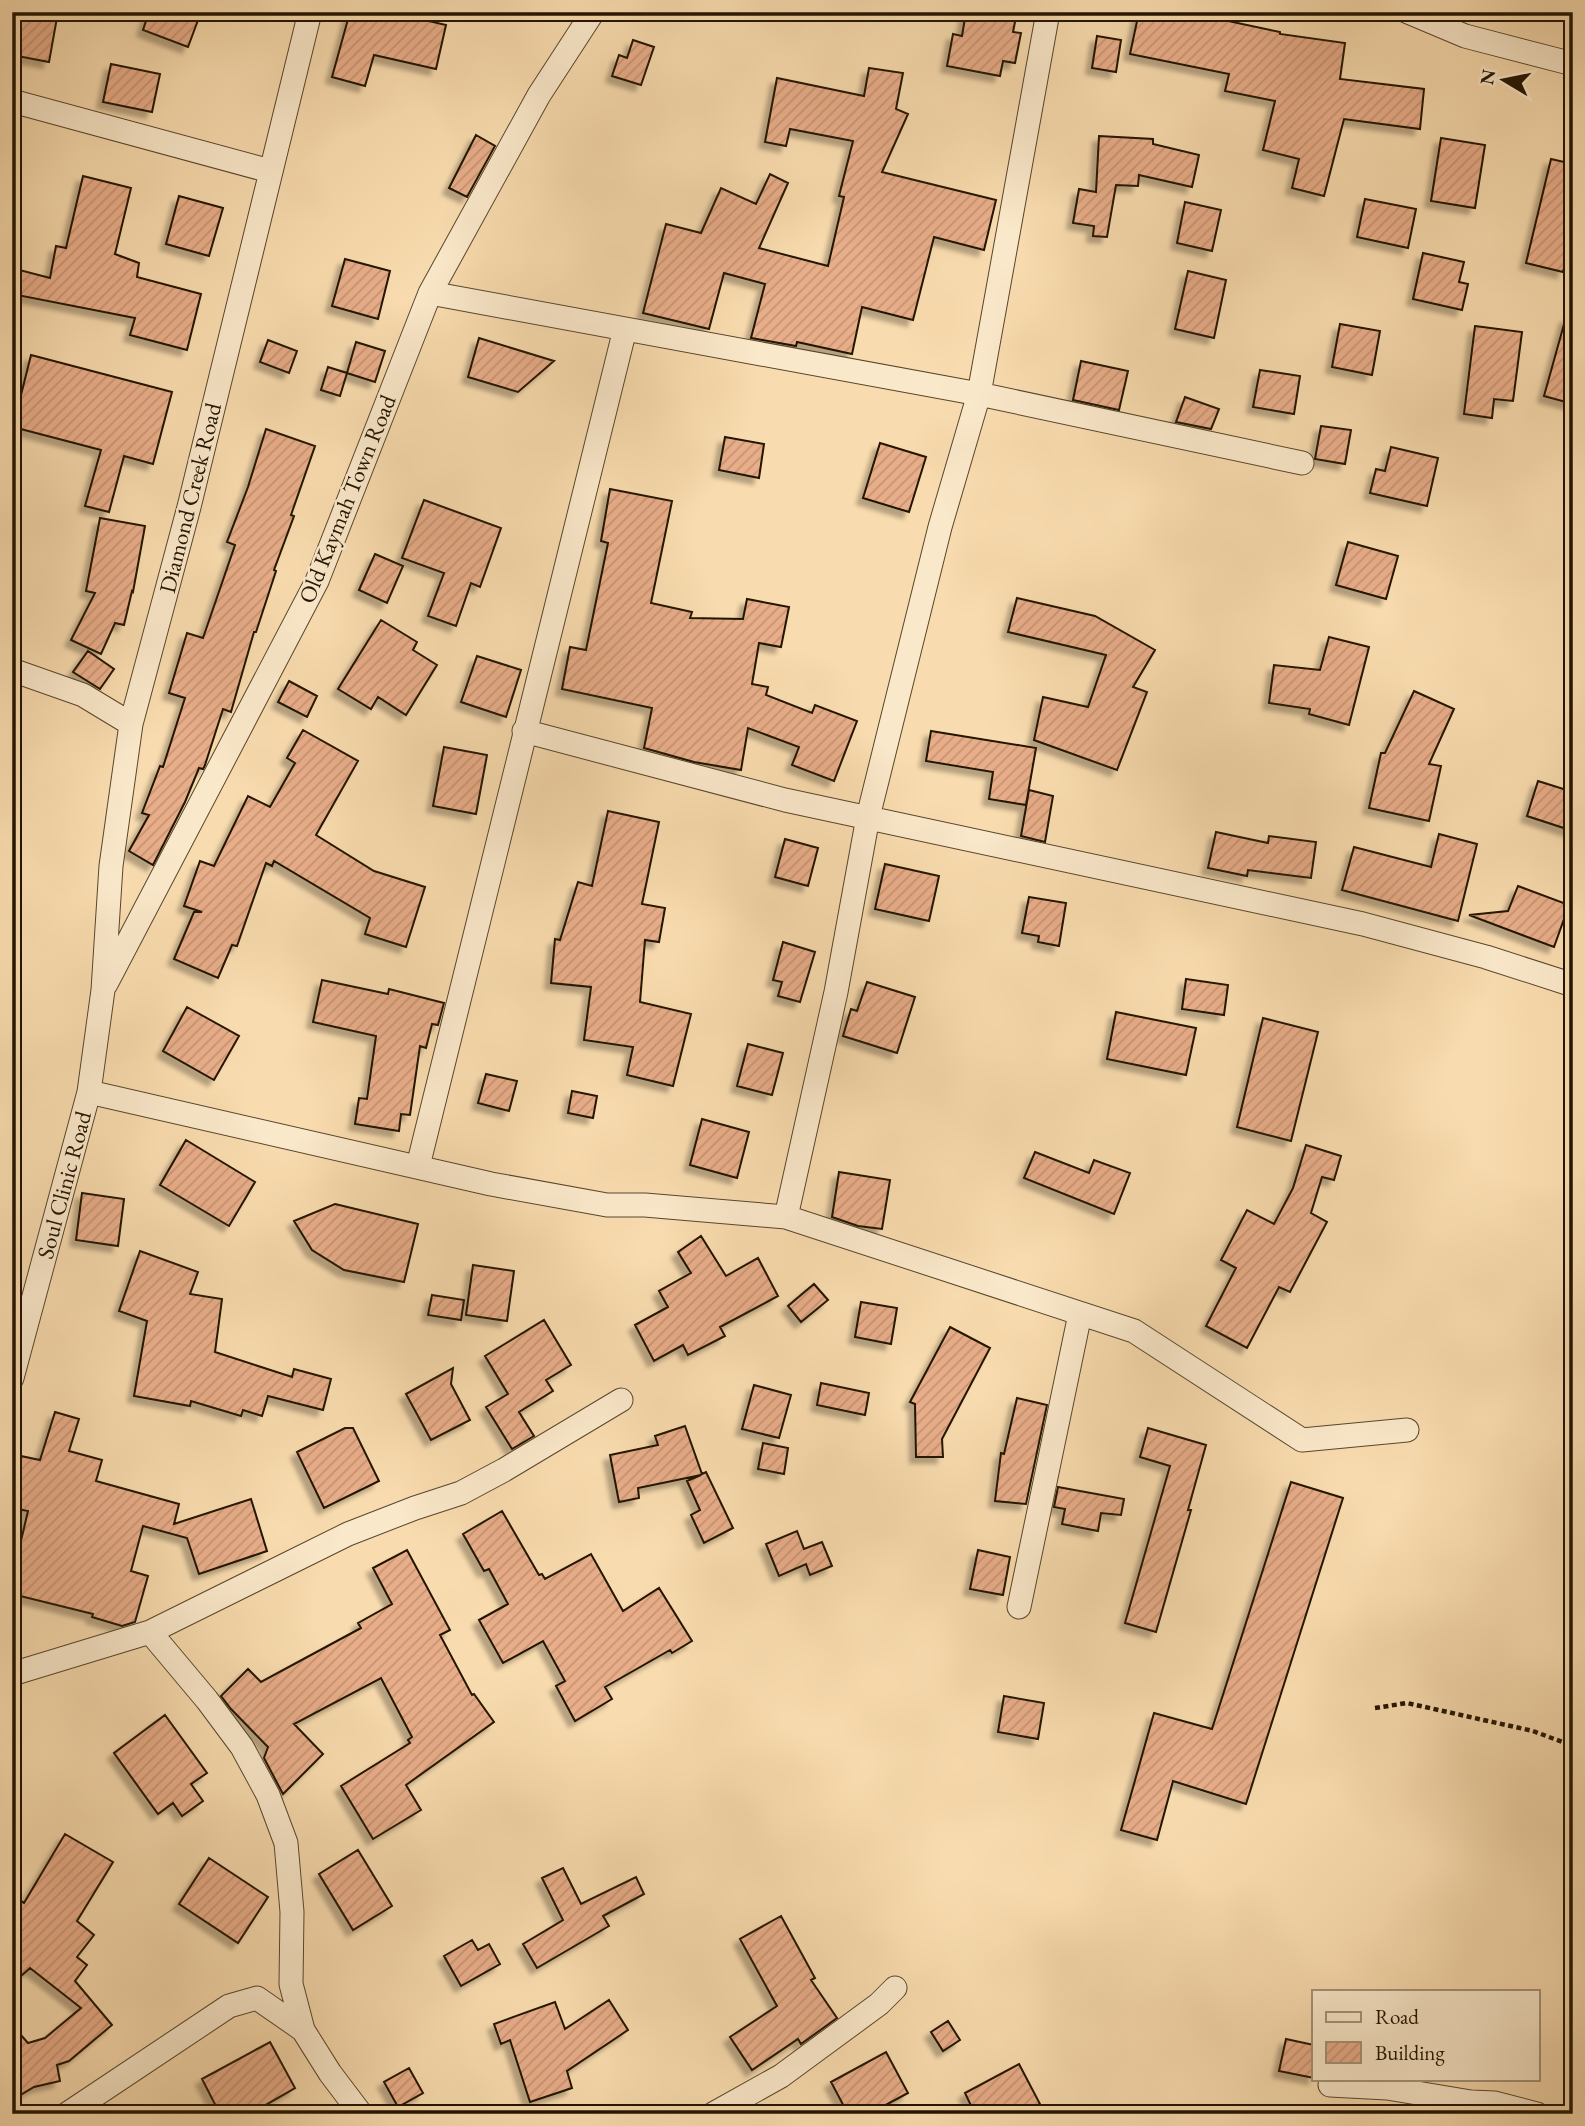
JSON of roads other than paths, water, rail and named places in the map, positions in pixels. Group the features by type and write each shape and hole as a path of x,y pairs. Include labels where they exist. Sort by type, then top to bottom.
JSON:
{"street":[{"name":"Diamond Creek Road","path":"103,990 111,866 131,723 189,507 310,12"},
{"name":"Old Kaymah Town Road","path":"103,990 317,581 430,293 539,95 593,12"},
{"path":"786,1217 836,992 868,817 940,527 979,394 1048,12"},
{"path":"1408,12 1465,36 1573,64"},
{"path":"12,102 270,171"},
{"path":"430,293 979,394 1302,463"},
{"path":"418,1166 625,329"},
{"path":"12,670 83,695 131,723"},
{"path":"524,731 785,800 1363,924 1486,957 1573,985"},
{"name":"Soul Clinic Road","path":"12,1378 89,1092 103,990"},
{"path":"89,1092 491,1184 607,1205 645,1205 786,1217 1134,1331 1302,1440 1407,1430"},
{"path":"1019,1607 1080,1314"},
{"path":"12,1674 150,1632 348,1534 461,1493 621,1400"},
{"path":"150,1632 243,1747 268,1795 286,1843 292,1912 291,1984 303,2030 330,2073 361,2114"},
{"path":"713,2114 781,2076 879,2004 895,1988"},
{"path":"67,2114 229,2006 257,1998 303,2030"},
{"path":"1330,2085 1387,2088 1471,2102 1495,2103 1536,2114"}]}
